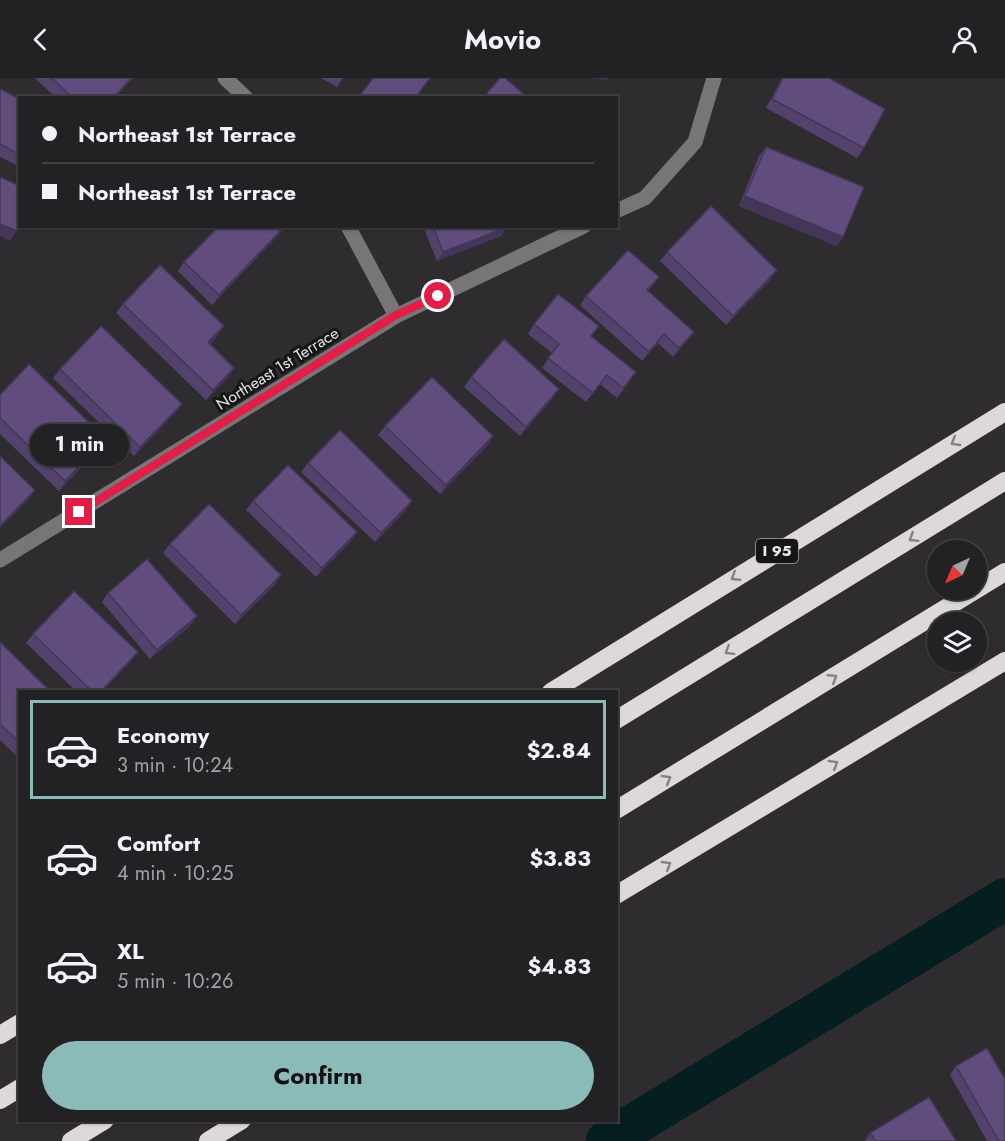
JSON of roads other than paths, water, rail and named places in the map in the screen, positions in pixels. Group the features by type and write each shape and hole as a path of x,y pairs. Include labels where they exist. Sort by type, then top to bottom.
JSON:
{"highway":[{"name":"I 95","path":"553,690 1005,412"},
{"path":"618,719 1005,481"},
{"path":"618,809 1005,572"},
{"path":"618,894 1005,661"},
{"path":"0,1035 18,1024"},
{"path":"0,1100 18,1089"},
{"path":"71,1141 102,1122"},
{"path":"208,1141 239,1122"}],"street":[{"path":"225,78 244,96"},
{"path":"618,210 645,198 695,142 714,78"},
{"path":"349,228 396,315"},
{"name":"Northeast 1st Terrace","path":"0,560 396,315 580,228"}],"waterway":[{"path":"607,1141 1005,899"}]}
